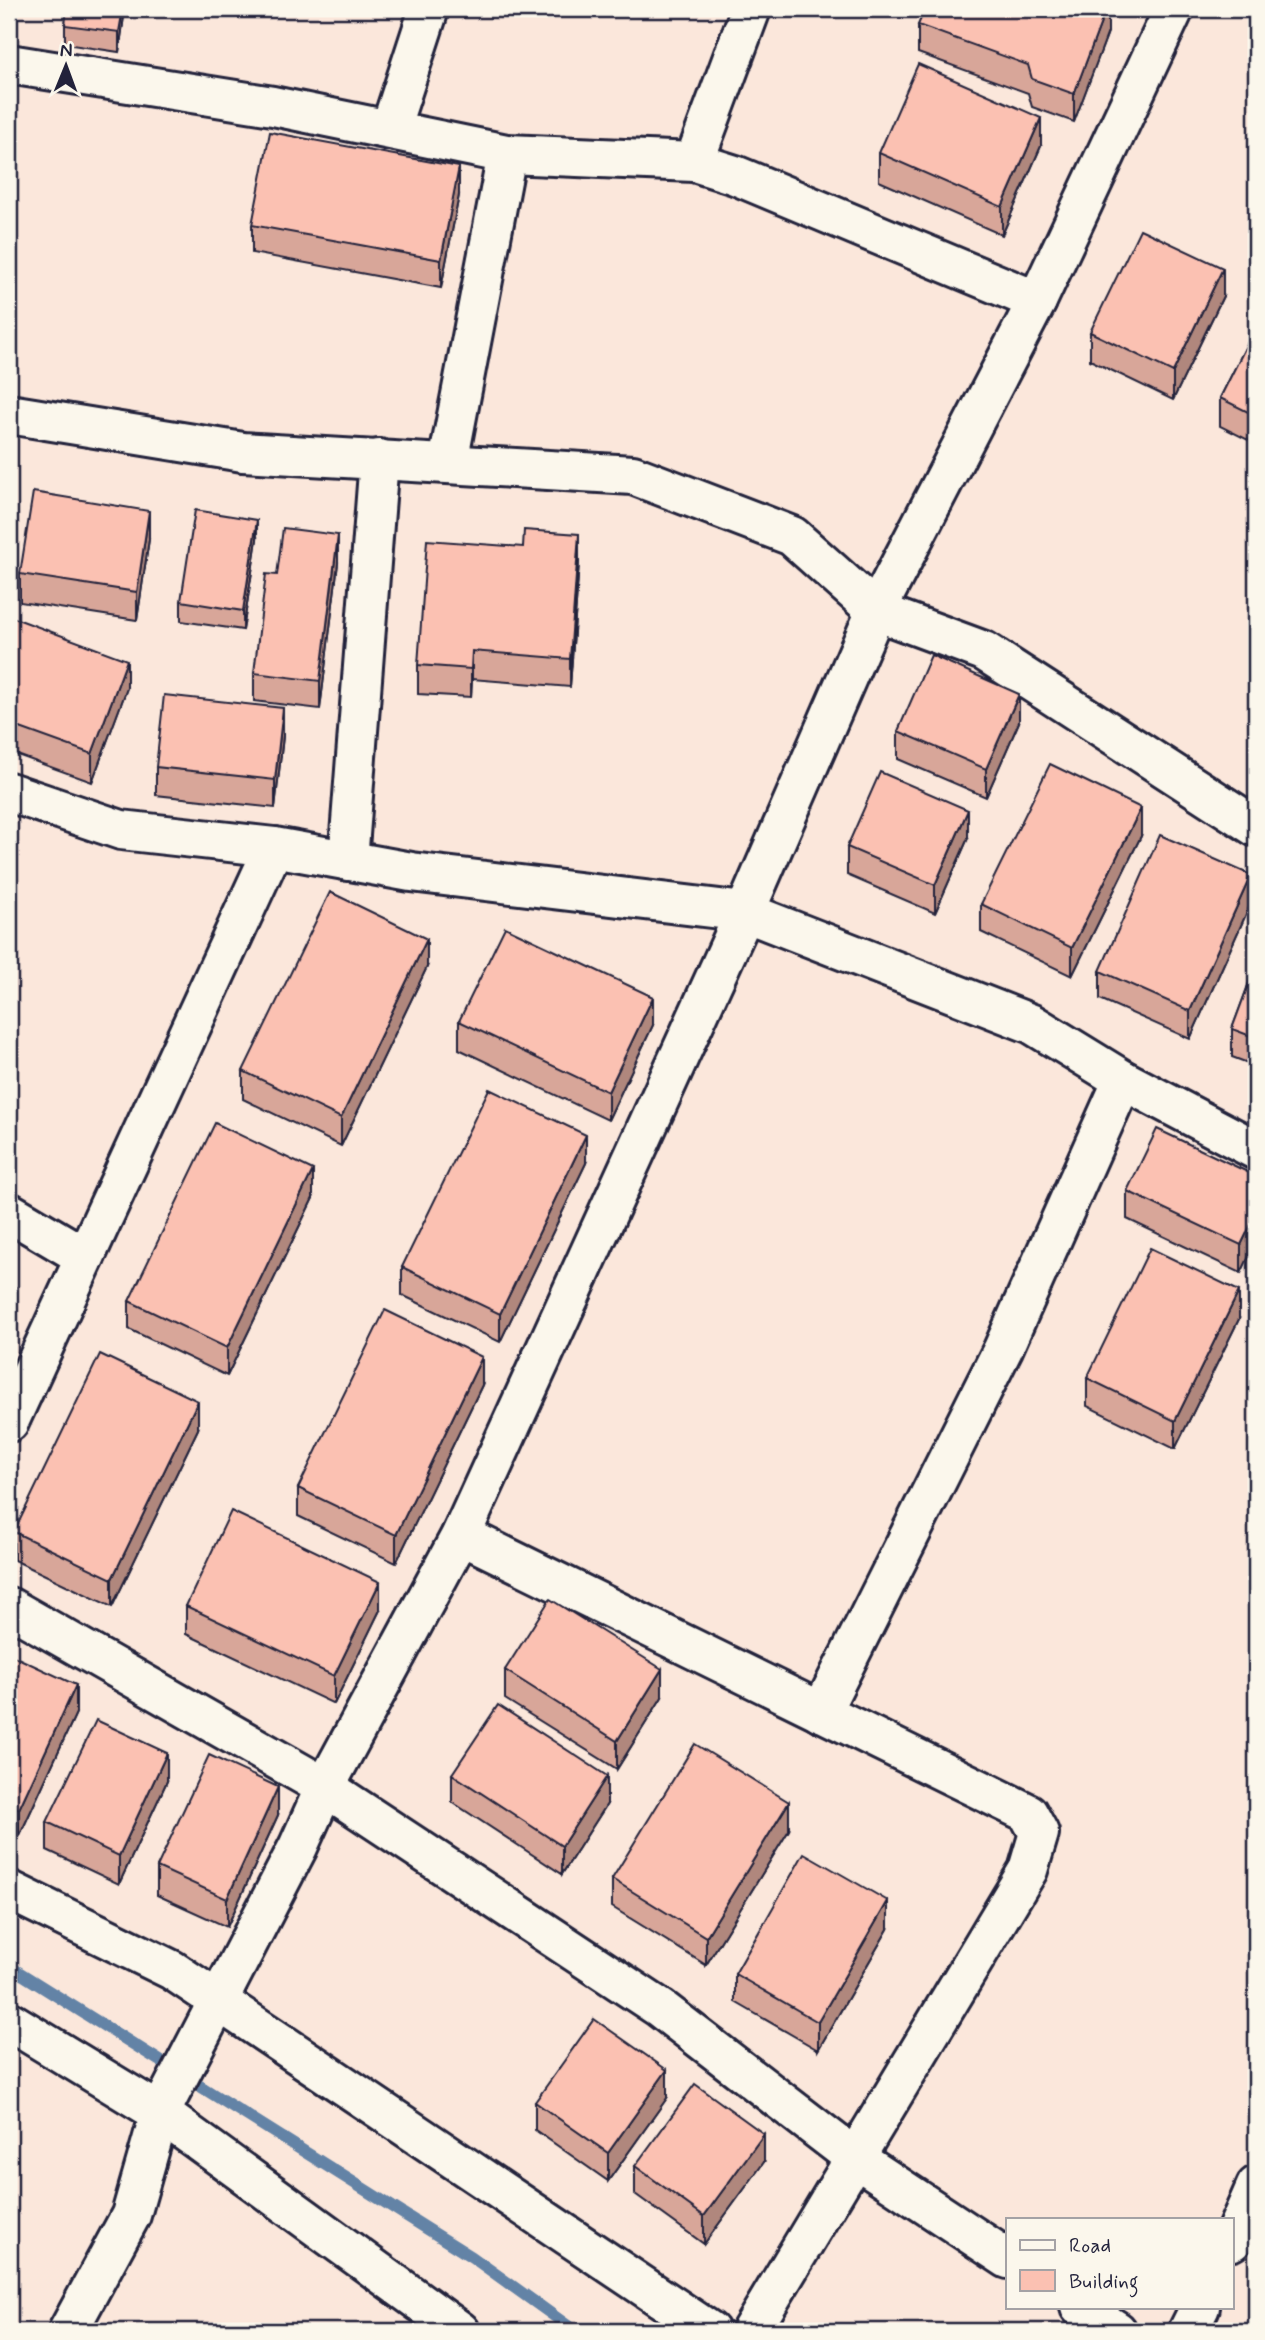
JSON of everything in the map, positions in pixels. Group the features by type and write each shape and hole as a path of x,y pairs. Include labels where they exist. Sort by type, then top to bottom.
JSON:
{"street":[{"path":"390,129 429,9"},
{"path":"694,162 751,9"},
{"path":"68,2331 131,2215 160,2113 298,1847 325,1787 461,1535 745,912 876,611 1037,301 1174,9"},
{"path":"9,64 272,106 507,154 694,162 735,175 1037,301"},
{"path":"448,463 507,154"},
{"path":"9,414 243,452 633,475 792,536 876,611 984,651 1256,827"},
{"path":"348,861 379,459"},
{"path":"9,792 121,830 274,847 411,872 745,912 1032,1024 1123,1080 1256,1150"},
{"path":"9,1422 274,847"},
{"path":"821,1712 1003,1349 1123,1080"},
{"path":"9,1212 85,1257"},
{"path":"461,1535 1028,1813 1039,1833 1028,1870 751,2331"},
{"path":"9,1607 325,1787 660,2008 855,2158 1006,2258"},
{"path":"9,1890 172,1970 710,2331"},
{"path":"9,2021 160,2113 442,2324"},
{"path":"1234,2236 1256,2186"},
{"path":"1082,2308 1117,2331"},
{"path":"1188,2331 1200,2308"}],"building":[{"path":"67,9 123,9 119,32 65,25"},
{"path":"925,9 1106,9 1074,94 1032,79 1028,65 918,25"},
{"path":"918,64 1041,118 1002,207 879,153"},
{"path":"270,132 459,167 441,260 252,225"},
{"path":"1140,229 1223,268 1173,372 1090,332"},
{"path":"1256,326 1256,416 1220,398"},
{"path":"33,492 149,511 137,592 20,574"},
{"path":"195,510 257,520 243,611 181,601"},
{"path":"283,528 338,535 320,681 254,673 266,574 277,575"},
{"path":"524,530 579,534 570,659 472,651 471,669 418,665 427,540 523,547"},
{"path":"9,616 127,660 92,754 9,724"},
{"path":"931,655 1019,694 986,769 898,731"},
{"path":"164,695 283,708 275,780 156,767"},
{"path":"1050,764 1141,808 1072,948 981,904"},
{"path":"880,772 968,810 935,885 847,847"},
{"path":"1160,835 1251,875 1190,1011 1100,971"},
{"path":"330,892 427,939 341,1118 243,1071"},
{"path":"505,927 653,997 608,1092 459,1021"},
{"path":"1256,964 1256,1038 1232,1029"},
{"path":"489,1089 586,1135 500,1314 402,1267"},
{"path":"215,1123 313,1170 227,1348 129,1301"},
{"path":"1157,1129 1256,1176 1256,1214 1241,1245 1127,1191"},
{"path":"1150,1248 1239,1291 1175,1421 1087,1378"},
{"path":"9,1284 16,1287 9,1302"},
{"path":"385,1310 482,1357 396,1535 298,1488"},
{"path":"100,1354 198,1401 112,1579 14,1532"},
{"path":"231,1511 380,1582 334,1676 186,1606"},
{"path":"550,1599 662,1669 617,1741 505,1670"},
{"path":"9,1654 76,1685 19,1809 9,1804"},
{"path":"498,1705 607,1776 562,1846 452,1774"},
{"path":"96,1720 167,1753 119,1856 47,1822"},
{"path":"695,1744 789,1802 706,1937 612,1879"},
{"path":"209,1755 278,1787 227,1899 157,1867"},
{"path":"804,1853 888,1901 818,2022 735,1974"},
{"path":"594,2019 667,2070 608,2153 535,2102"},
{"path":"695,2084 764,2134 704,2216 635,2166"}],"waterway":[{"path":"9,1966 472,2257 575,2331"}]}
